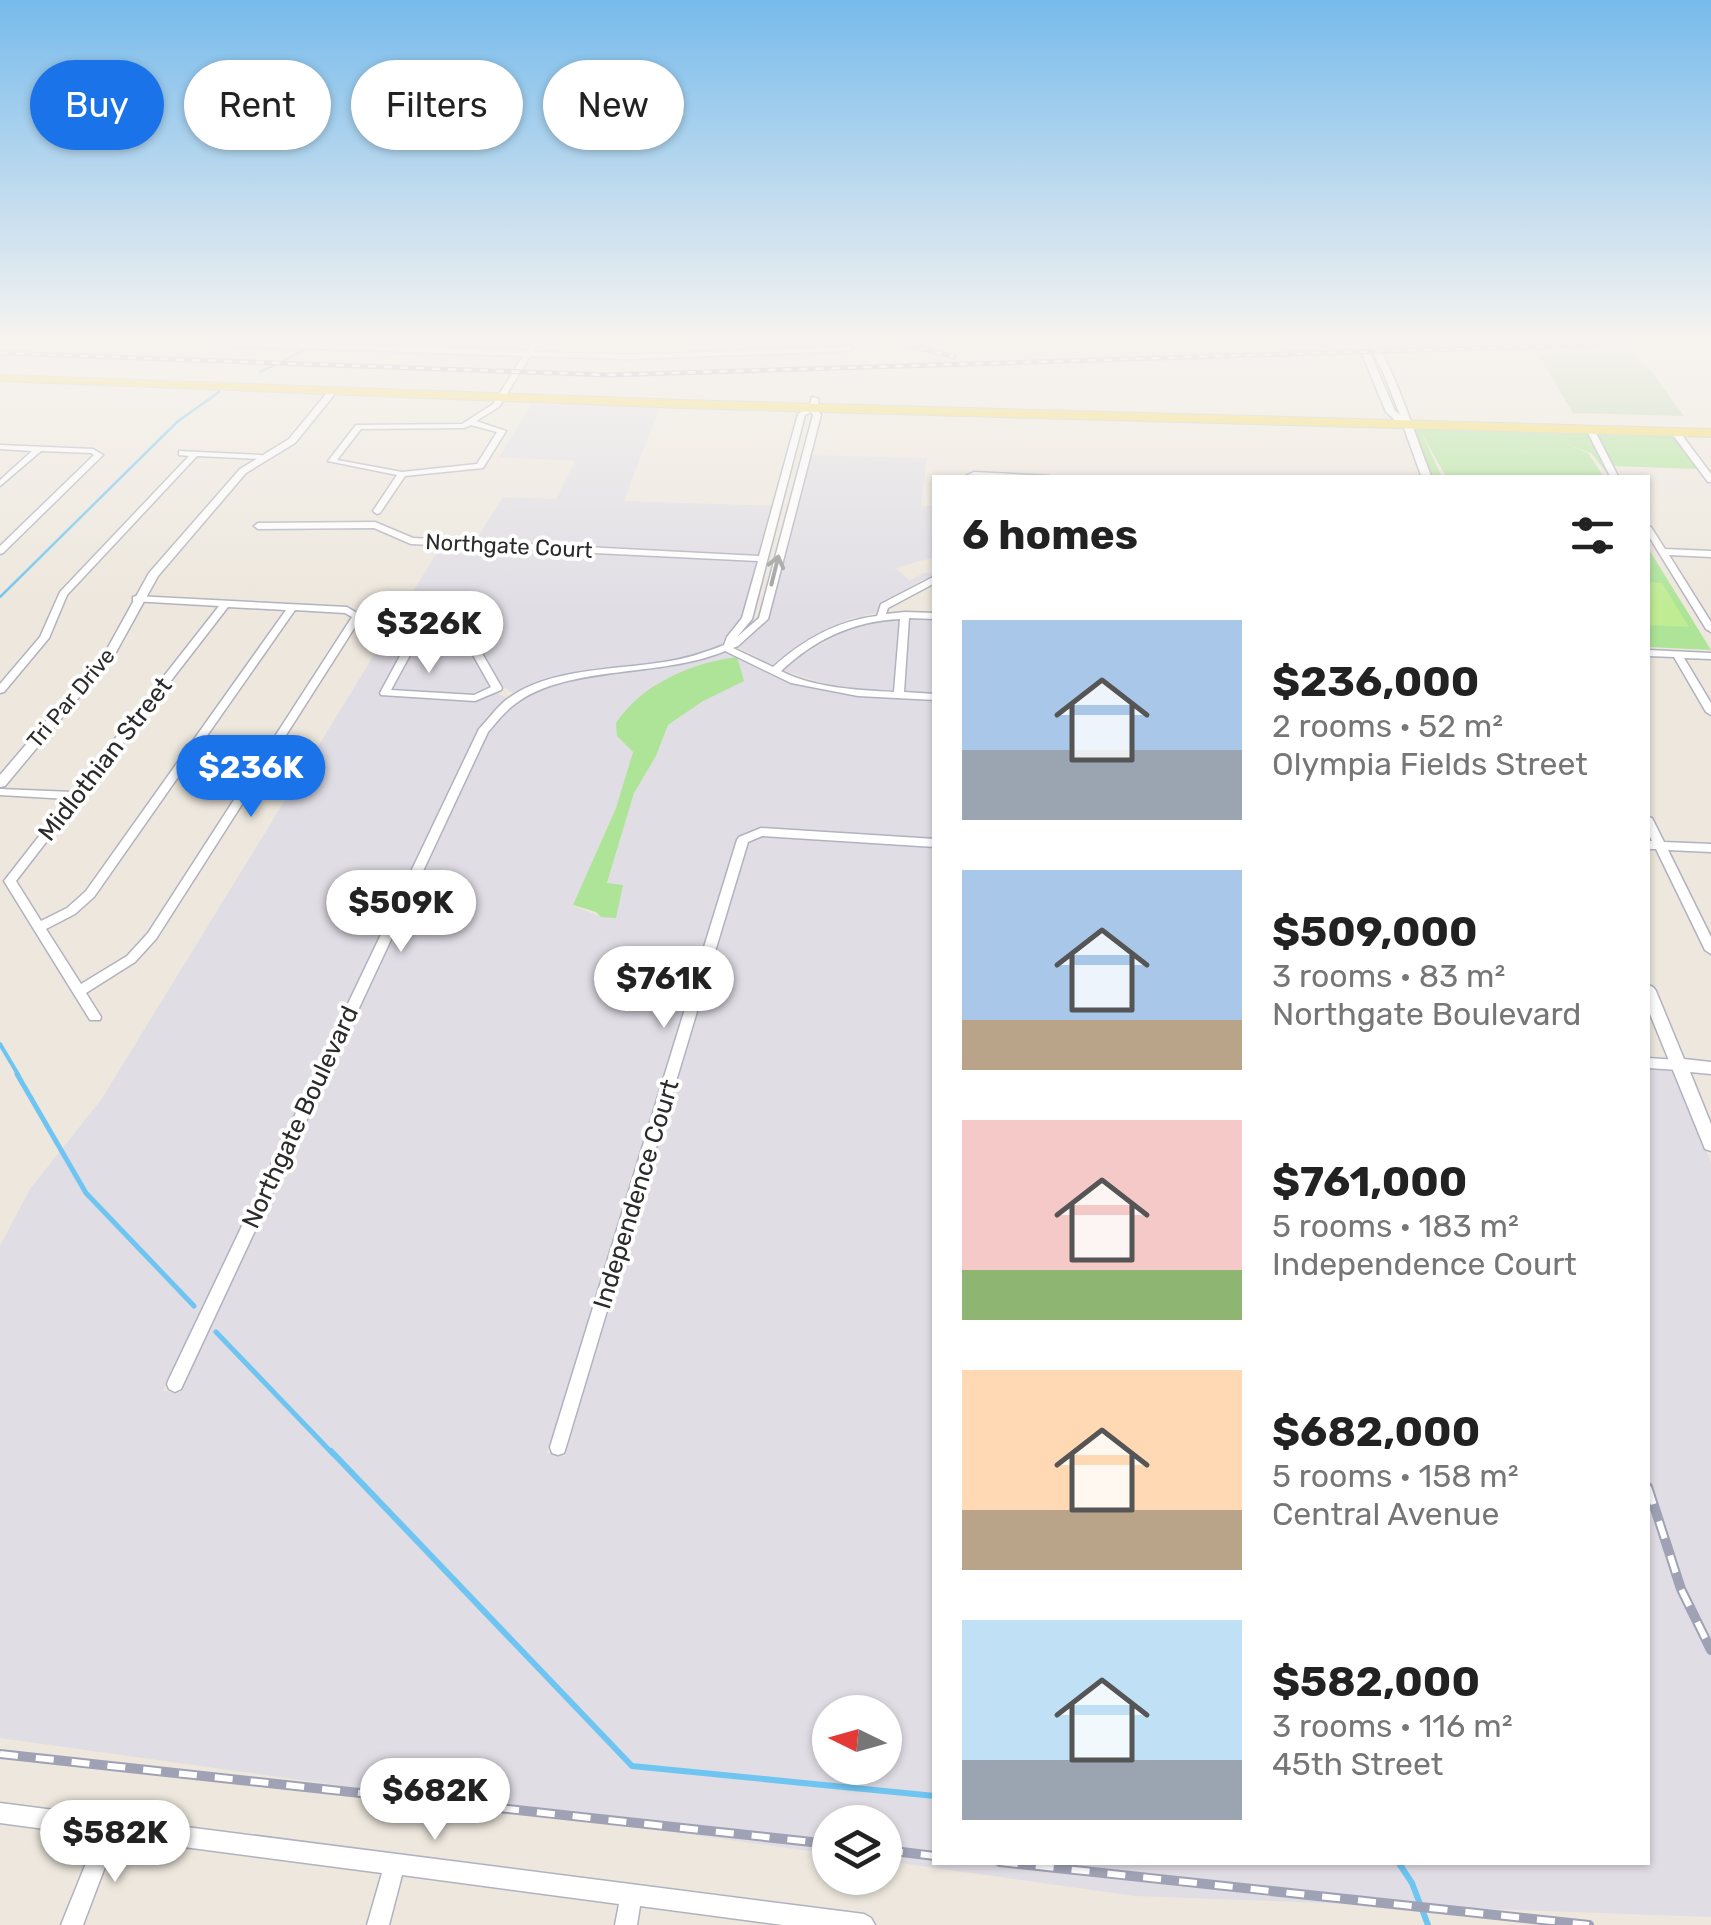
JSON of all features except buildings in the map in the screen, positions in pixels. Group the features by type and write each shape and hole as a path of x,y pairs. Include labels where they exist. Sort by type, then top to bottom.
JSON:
{"main road":[{"path":"1557,429 1676,432 1704,429"}],"street":[{"name":"Tri Par Drive","path":"0,782 111,652 136,599 225,491 261,457 292,441 302,429"},
{"path":"357,429 332,460 340,465 402,474 482,464 502,431 494,429"},
{"path":"798,429 746,620 730,639 728,649 774,672 828,688 932,697"},
{"name":"Northgate Boulevard","path":"175,1384 483,731 498,712 517,699 566,678 680,661 728,649 749,637 763,620 814,429"},
{"path":"1404,429 1426,475"},
{"path":"1591,431 1613,475"},
{"path":"1676,432 1711,480"},
{"path":"0,448 98,454 0,551"},
{"path":"0,484 40,449"},
{"path":"182,454 261,457"},
{"path":"0,690 37,649 59,599 195,454"},
{"path":"377,511 402,474"},
{"name":"Northgate Court","path":"258,526 358,523 375,525 412,542 763,559"},
{"path":"1650,532 1711,629"},
{"path":"1662,552 1711,554"},
{"path":"881,614 884,606 932,581"},
{"path":"79,991 131,959 152,936 356,620 356,613 136,599"},
{"name":"Midlothian Street","path":"95,1017 10,881 225,604"},
{"path":"38,928 71,911 90,894 292,608"},
{"path":"774,672 788,658 853,621 881,614 932,616"},
{"path":"899,695 905,614"},
{"path":"498,688 472,698 385,694 419,630 479,633 474,648 498,688 517,699"},
{"path":"1650,653 1711,656"},
{"path":"1678,655 1711,712"},
{"path":"0,792 75,796"},
{"name":"Independence Court","path":"558,1447 743,840 761,832 932,842"},
{"path":"1653,845 1711,848"},
{"path":"1653,845 1711,950"},
{"path":"1650,996 1711,1144"},
{"path":"1650,1064 1711,1068"},
{"path":"0,1813 851,1924"},
{"path":"72,1925 111,1826"},
{"path":"378,1925 396,1864"},
{"path":"626,1925 632,1896"}],"shaded area":[{"path":"517,429 651,429 624,501 782,506 769,555 474,543 503,497 556,499 575,461 499,457"},
{"path":"805,455 927,458 921,506 932,506 932,558 895,568 910,581 923,573 932,573 932,578 921,580 880,605 876,613 849,619 772,665 734,645 758,625"},
{"path":"441,546 768,560 753,615 724,644 678,659 564,675 517,695 503,687 479,647 484,634 414,630 380,693 383,696 475,700 496,693 510,699 493,711 478,731 163,1391 180,1392 489,731 510,707 536,691 567,680 682,664 727,649 780,677 810,687 857,695 932,700 932,839 761,829 738,838 547,1453 565,1456 749,842 761,836 932,846 932,1865 1650,1865 1650,1068 1673,1070 1711,1162 1711,1917 1135,1896 902,1863 902,1805 812,1805 812,1851 0,1738 0,1246 30,1189 101,1100","holes":["703,701 668,725 656,756 634,793 607,884 616,917 602,917 573,906 616,808 633,752 617,736"]},
{"path":"900,617 894,692 830,686 780,669 857,623"},
{"path":"910,617 932,619 932,694 905,692"},
{"path":"423,633 472,636 469,649 491,687 475,695 392,691"}],"green space":[{"path":"1410,429 1587,433 1609,475 1591,453 1564,443 1588,453 1603,475 1445,475 1421,432 1441,475 1430,475"},
{"path":"1596,433 1673,434 1699,469 1612,466"},
{"path":"1650,551 1711,650 1650,647"},
{"path":"1650,582 1662,583 1689,627 1650,625"},
{"path":"737,657 744,681 703,701 668,725 656,756 634,793 607,883 623,885 616,918 601,917 573,905 616,808 633,752 617,736 616,723 639,697 669,678 702,664"}],"waterway":[{"path":"0,597 170,429"},
{"path":"0,1044 19,1076"},
{"path":"17,1074 86,1193 194,1306"},
{"path":"216,1332 333,1454"},
{"path":"331,1451 632,1766 932,1796"},
{"path":"1400,1865 1412,1883 1428,1925"}],"railway":[{"path":"1650,1493 1681,1589 1711,1650"},
{"path":"0,1754 812,1842"},
{"path":"902,1852 932,1856"},
{"path":"1028,1865 1589,1925"}]}
